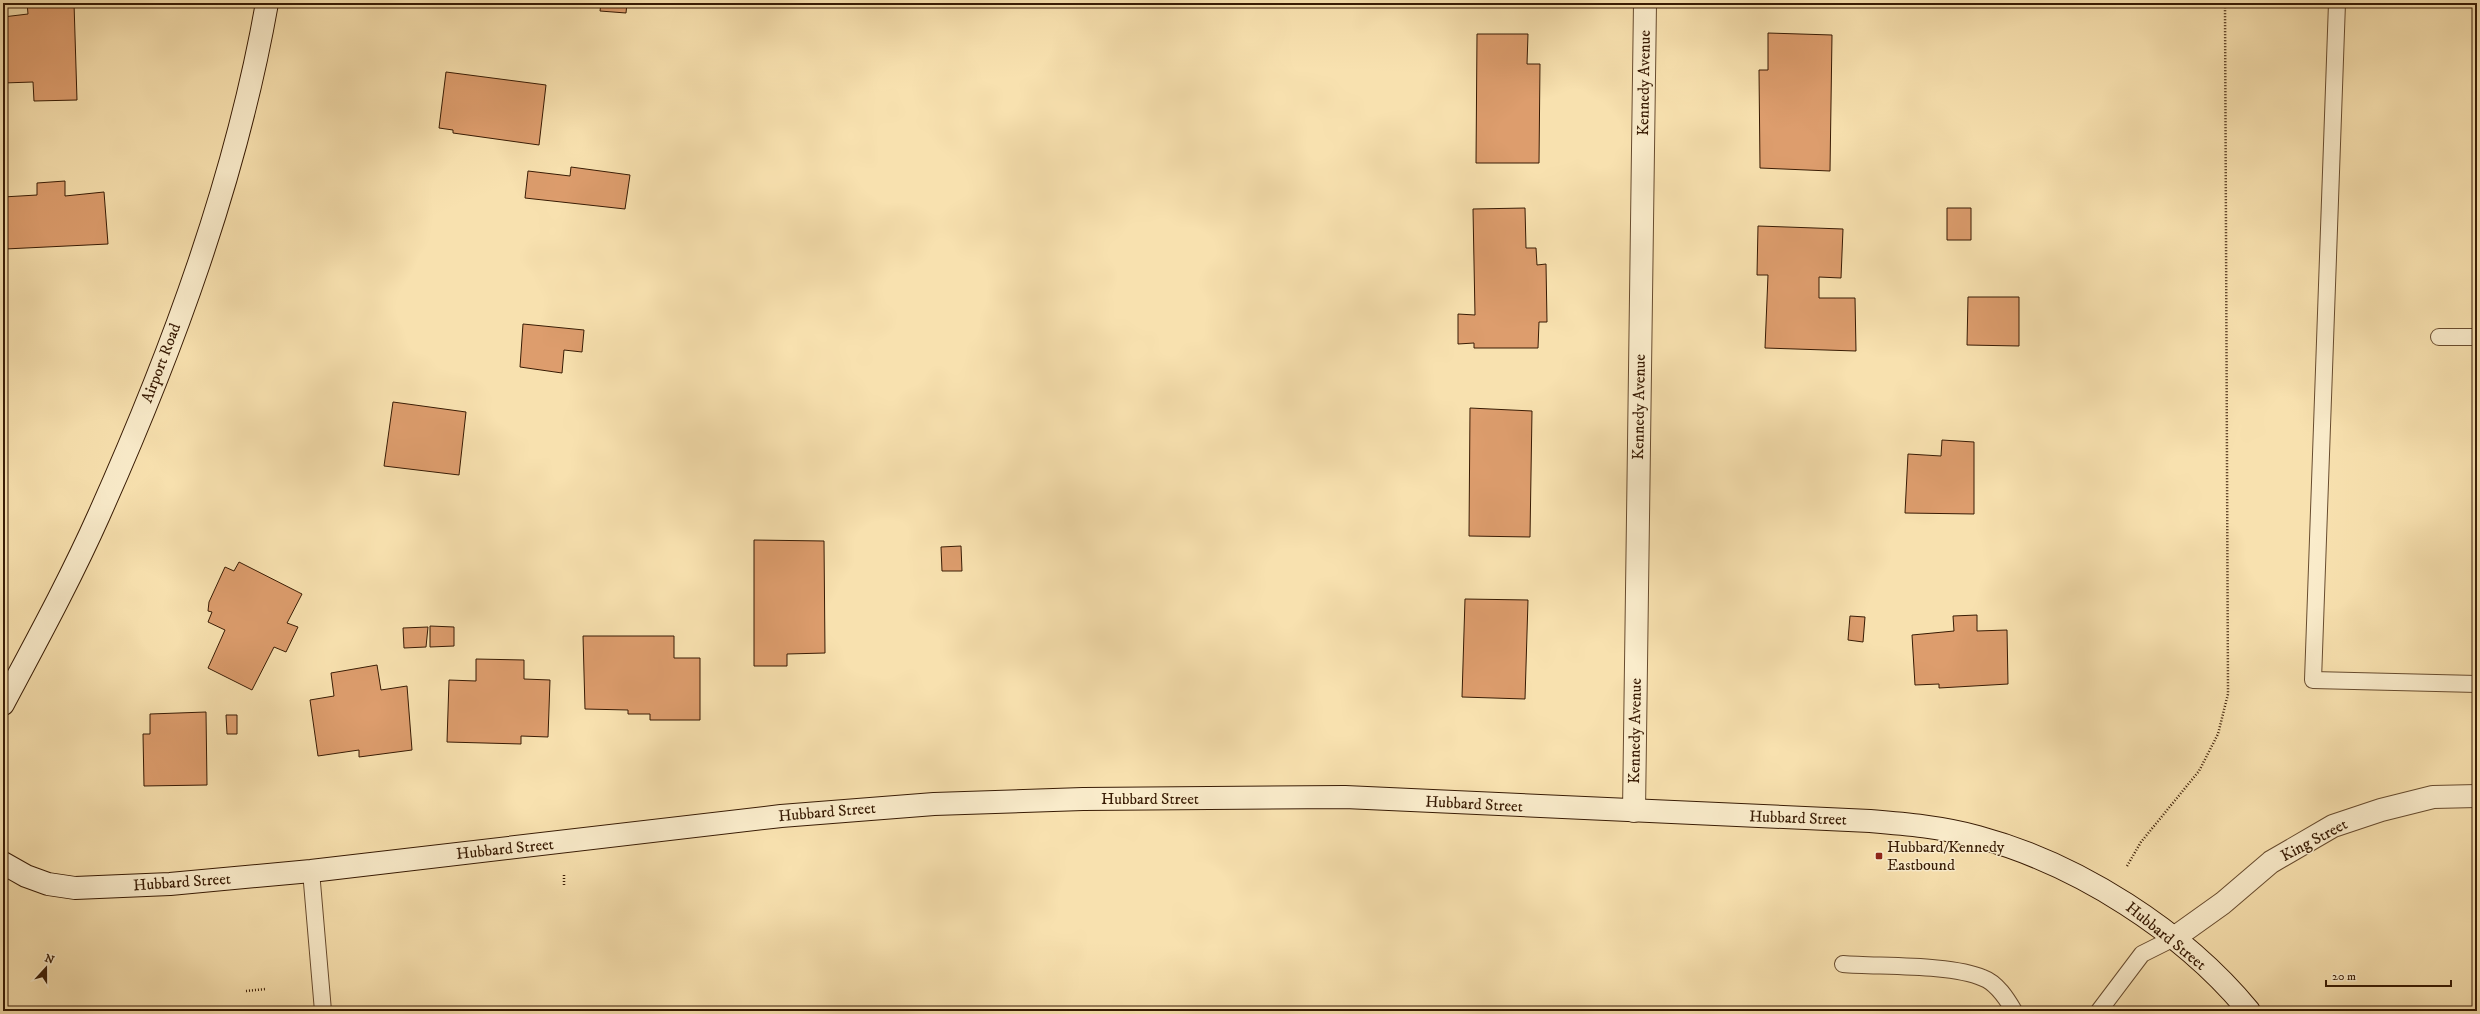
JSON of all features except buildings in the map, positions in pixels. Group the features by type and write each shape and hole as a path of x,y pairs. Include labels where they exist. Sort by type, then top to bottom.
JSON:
{"street":[{"name":"Airport Road","path":"3,704 99,516 162,363 212,223 259,48 267,3"},
{"name":"Kennedy Avenue","path":"1634,811 1645,3"},
{"name":"King Street","path":"2174,938 2223,904 2271,862 2333,826 2382,810 2433,797 2477,796"},
{"name":"Hubbard Street","path":"3,863 34,878 75,888 170,884 311,871 781,816 934,804 1083,799 1345,798 1863,820 1926,826 1978,837 2028,853 2113,895 2143,914 2174,938 2236,995 2249,1011"}],"lane":[{"path":"2337,3 2313,680 2477,684"},
{"path":"2439,337 2477,337"},
{"path":"311,871 323,1011"},
{"path":"2099,1011 2142,954 2174,938"},
{"path":"1843,964 1958,971 1978,976 1984,978 2004,994 2014,1011"}],"path":[{"path":"2113,895 2140,842 2199,771 2218,734 2228,694 2225,3"},
{"path":"246,991 266,989"}],"place":[{"name":"Hubbard/Kennedy Eastbound","path":"1879,856"}]}
